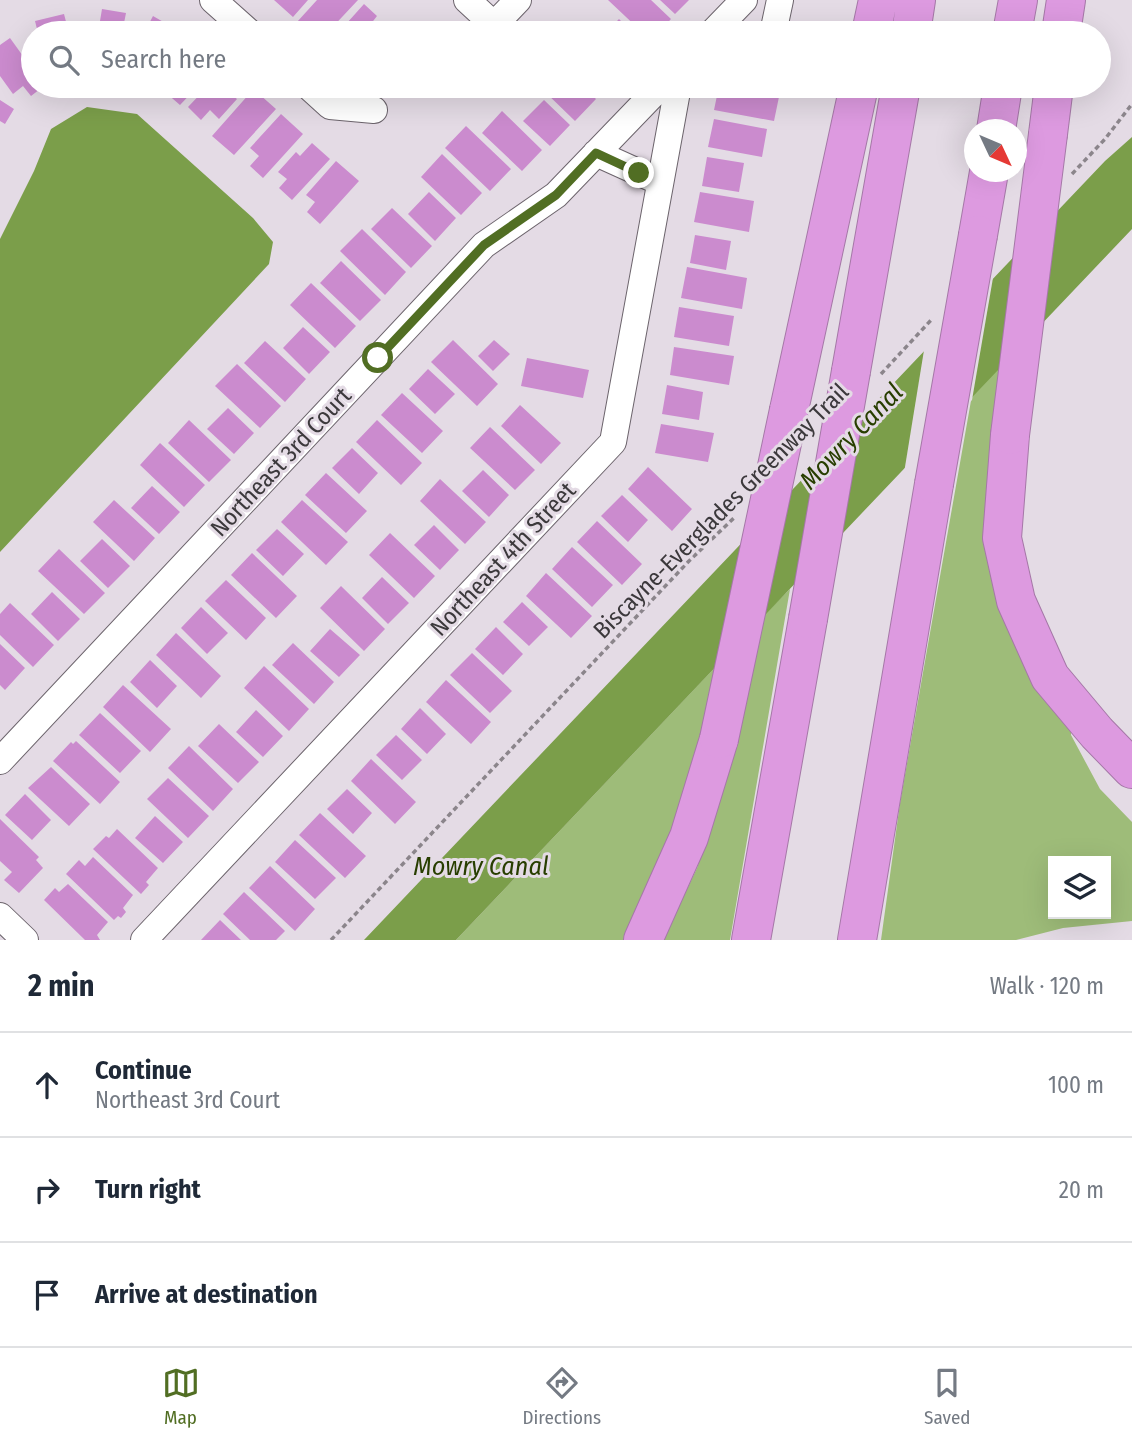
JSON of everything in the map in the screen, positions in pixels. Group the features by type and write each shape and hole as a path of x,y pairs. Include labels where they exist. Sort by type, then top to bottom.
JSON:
{"highway":[{"path":"874,21 878,0"},
{"path":"913,21 916,0"},
{"path":"1014,21 1018,0"},
{"path":"1063,21 1066,0"},
{"path":"643,940 689,836 719,739 856,98"},
{"path":"751,940 808,619 863,375 899,98"},
{"path":"998,119 1001,98"},
{"path":"1052,98 1010,435 1002,538 1016,601 1050,677 1097,733 1132,769"},
{"path":"857,940 987,182"}],"street":[{"path":"213,0 237,21"},
{"path":"467,0 490,21"},
{"path":"498,21 518,0"},
{"path":"724,21 744,0"},
{"path":"776,21 780,0"},
{"path":"321,98 330,106 374,110"},
{"name":"Northeast 3rd Court","path":"0,761 484,245 556,195 649,98"},
{"name":"Northeast 4th Street","path":"144,940 613,442 676,98"},
{"path":"596,153 660,183"},
{"path":"0,916 25,940"}],"path":[{"path":"1070,177 1132,104"},
{"name":"Biscayne-Everglades Greenway Trail","path":"863,375 938,313"},
{"name":"Biscayne-Everglades Greenway Trail","path":"331,940 697,553 745,508"}],"shaded area":[{"path":"1005,361 988,523 1072,722 1071,735 1100,789 1132,822 1132,921 1063,928 1016,940 881,940 900,803 972,395"},
{"path":"790,589 730,940 663,940 697,868 730,769 741,720 756,623"},
{"path":"724,658 702,756 628,940 456,940"}],"water":[{"path":"87,107 137,114 253,218 273,242 269,264 0,552 0,239 34,171 51,129"},
{"name":"Mowry Canal","path":"1132,137 1132,229 456,940 364,940 1105,161"}],"pier":[{"path":"994,272 972,400 904,473 925,344"}],"building":[{"path":"274,0 308,0 293,17"},
{"path":"317,0 358,0 338,21 298,21"},
{"path":"608,0 651,0 671,19 669,21 630,21"},
{"path":"660,0 689,0 675,14"},
{"path":"364,4 377,16 373,21 349,21"},
{"path":"102,9 126,13 124,21 100,21"},
{"path":"64,14 66,21 35,21"},
{"path":"10,38 21,53 21,88 13,94 0,76 0,45"},
{"path":"172,98 187,98 180,105"},
{"path":"197,98 237,99 219,119 210,110 201,120 188,107"},
{"path":"246,98 264,98 276,109 234,155 212,136"},
{"path":"551,98 595,98 575,121"},
{"path":"716,98 779,98 774,121 714,110"},
{"path":"0,100 14,109 5,124 0,121"},
{"path":"544,100 570,125 550,146 523,121"},
{"path":"502,111 542,150 522,171 482,133"},
{"path":"281,114 303,134 263,178 250,166 259,156 250,148"},
{"path":"714,119 767,129 762,157 708,147"},
{"path":"466,126 511,169 490,191 445,148"},
{"path":"312,143 330,159 292,200 279,188 287,179 278,172 296,152 300,156"},
{"path":"442,154 482,193 461,215 421,177"},
{"path":"707,157 744,163 739,192 702,186"},
{"path":"336,161 359,181 320,224 307,212 315,202 306,195"},
{"path":"429,192 456,218 435,241 408,214"},
{"path":"700,192 754,201 749,232 694,222"},
{"path":"392,208 432,246 411,268 371,229"},
{"path":"362,229 406,272 385,295 340,251"},
{"path":"695,235 731,241 726,270 690,263"},
{"path":"341,261 381,300 360,321 320,283"},
{"path":"687,267 747,278 742,309 681,298"},
{"path":"311,283 356,326 335,348 290,305"},
{"path":"679,307 734,316 729,346 674,337"},
{"path":"303,327 330,352 309,374 283,348"},
{"path":"453,340 498,384 477,406 431,362"},
{"path":"494,340 510,354 493,371 478,356"},
{"path":"265,341 306,379 285,402 244,363"},
{"path":"674,347 734,356 729,385 670,375"},
{"path":"527,358 589,370 583,398 521,386"},
{"path":"237,364 281,406 260,428 215,386"},
{"path":"428,369 455,394 435,414 409,389"},
{"path":"667,385 703,392 699,420 662,414"},
{"path":"402,393 443,431 422,453 381,415"},
{"path":"520,405 561,443 541,464 501,426"},
{"path":"228,408 254,433 234,454 207,429"},
{"path":"189,420 231,460 209,482 168,443"},
{"path":"377,420 422,463 401,485 356,442"},
{"path":"661,424 714,433 708,462 655,453"},
{"path":"490,427 535,470 515,490 470,448"},
{"path":"160,443 205,485 184,507 140,465"},
{"path":"352,448 378,473 359,494 332,468"},
{"path":"648,467 692,509 672,531 628,489"},
{"path":"483,470 509,495 489,517 462,491"},
{"path":"326,473 367,511 346,533 305,495"},
{"path":"440,479 486,522 465,544 420,501"},
{"path":"152,486 180,512 159,534 131,508"},
{"path":"622,495 648,520 628,542 601,516"},
{"path":"114,500 155,538 134,561 93,522"},
{"path":"302,500 348,542 326,565 281,522"},
{"path":"597,521 642,564 622,585 577,542"},
{"path":"434,525 459,550 440,570 414,545"},
{"path":"277,529 304,554 283,576 256,550"},
{"path":"390,533 435,576 414,598 369,555"},
{"path":"102,539 130,566 108,588 80,561"},
{"path":"572,547 613,585 592,607 552,569"},
{"path":"59,549 105,593 84,614 38,571"},
{"path":"252,553 297,596 276,618 231,575"},
{"path":"546,573 592,616 571,638 526,596"},
{"path":"382,577 409,603 388,624 362,598"},
{"path":"226,580 266,618 246,640 205,601"},
{"path":"341,586 385,629 364,651 320,608"},
{"path":"52,592 80,619 58,641 31,614"},
{"path":"522,602 548,627 529,646 503,622"},
{"path":"10,603 54,645 33,667 0,635 0,614"},
{"path":"201,607 228,633 207,654 181,628"},
{"path":"496,627 523,654 503,675 475,649"},
{"path":"330,629 360,655 339,677 310,651"},
{"path":"176,633 221,676 201,698 156,655"},
{"path":"293,643 334,682 314,704 272,665"},
{"path":"0,644 25,668 5,690 0,685"},
{"path":"472,653 512,691 490,713 450,675"},
{"path":"150,660 177,686 157,708 130,682"},
{"path":"264,666 309,709 289,731 244,688"},
{"path":"446,680 491,722 471,744 426,702"},
{"path":"123,685 171,729 150,752 103,707"},
{"path":"420,708 446,734 427,754 401,729"},
{"path":"256,710 283,736 263,757 236,732"},
{"path":"100,713 141,751 120,773 79,735"},
{"path":"219,724 259,762 238,783 198,746"},
{"path":"396,735 422,760 402,780 376,755"},
{"path":"76,741 120,782 100,804 53,761 71,742 73,744"},
{"path":"189,746 233,789 213,811 168,768"},
{"path":"371,759 416,802 395,824 351,781"},
{"path":"51,767 90,804 69,826 28,788"},
{"path":"168,778 209,816 188,838 147,799"},
{"path":"347,789 372,813 353,834 327,809"},
{"path":"25,794 51,820 32,840 5,815"},
{"path":"320,813 366,856 345,878 299,835"},
{"path":"155,816 183,842 163,863 135,838"},
{"path":"0,819 39,857 36,860 43,868 19,893 4,880 12,872 0,861"},
{"path":"117,829 158,868 146,882 149,885 141,894 93,849"},
{"path":"295,840 336,878 315,899 275,862"},
{"path":"93,857 133,895 123,908 126,912 121,918 118,916 114,920 66,874 79,860 85,866"},
{"path":"270,866 315,909 295,931 249,888"},
{"path":"68,884 108,922 97,935 100,940 85,940 44,900 55,888 59,892"},
{"path":"244,892 285,931 276,940 250,940 223,914"},
{"path":"220,920 241,940 201,940"}],"route":[{"path":"378,358 484,245 556,195 596,153 639,173"}]}
